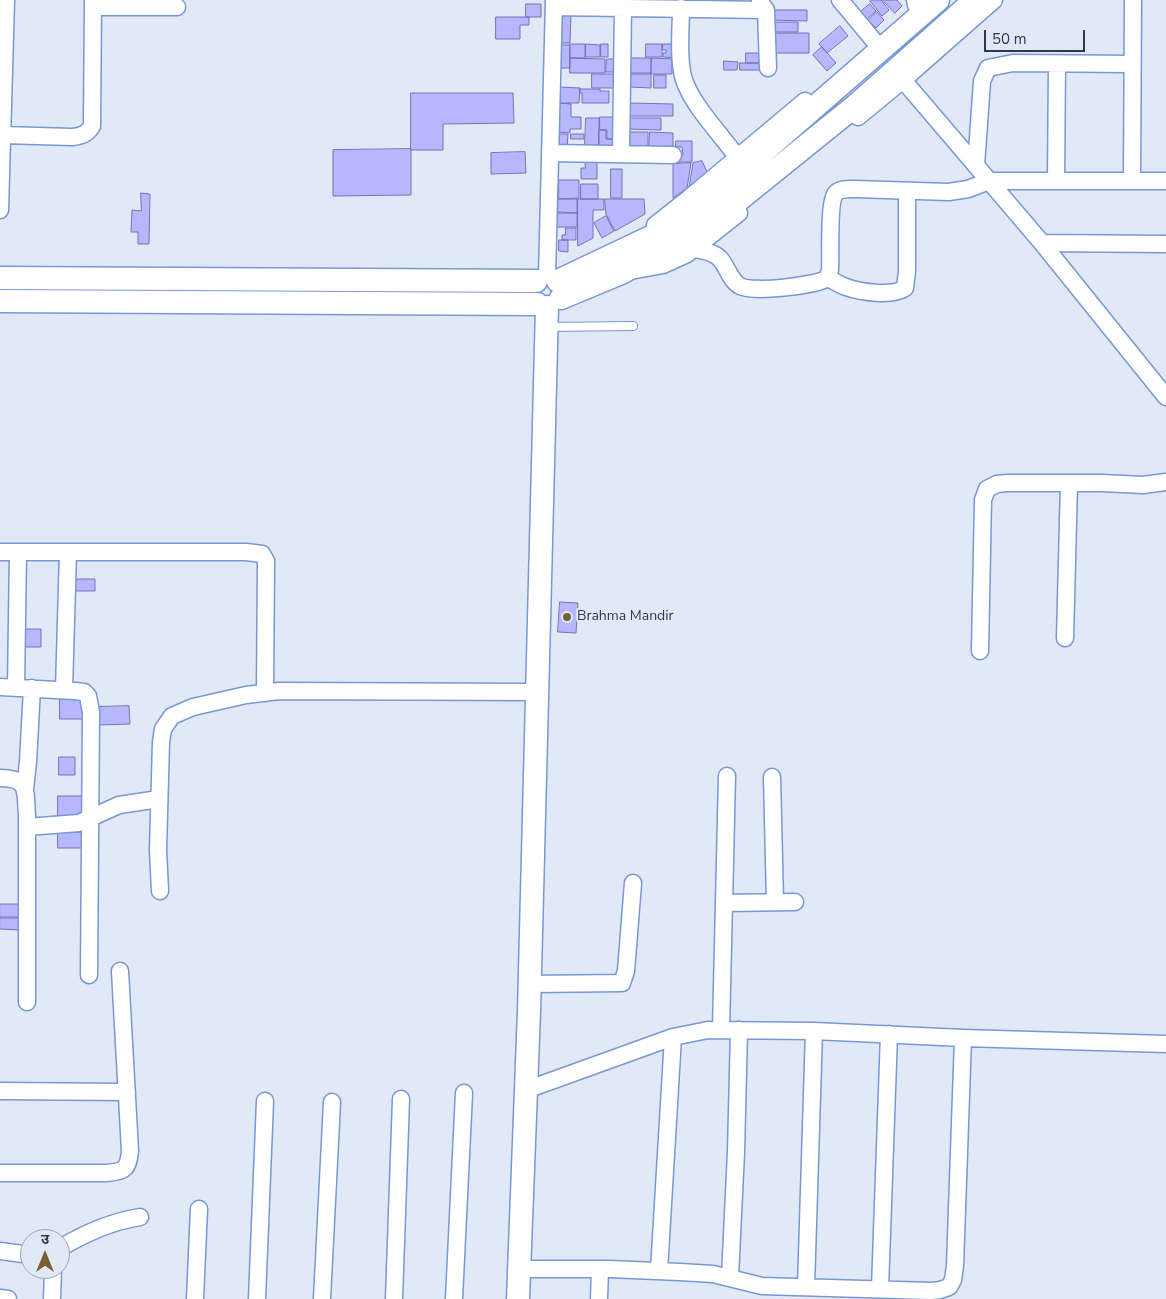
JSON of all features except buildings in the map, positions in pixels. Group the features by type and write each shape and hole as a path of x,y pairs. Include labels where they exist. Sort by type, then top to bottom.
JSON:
{"main road":[{"path":"0,278 547,296 623,250 655,236 694,212 938,0"},
{"path":"0,301 547,296 621,274 683,239 725,211 855,106 975,0"},
{"path":"518,1299 530,984 547,296"}],"street":[{"path":"840,0 875,42"},
{"path":"621,274 663,265 694,249 904,80 994,0"},
{"path":"1132,181 1133,0"},
{"path":"623,250 738,158 875,42 918,2"},
{"path":"3,135 72,137 88,132 92,126 93,4 177,7"},
{"path":"547,296 554,4 623,8 681,8 720,4 762,5 768,68"},
{"path":"621,154 623,8"},
{"path":"681,8 680,41 682,74 685,85 695,102 738,158"},
{"path":"0,210 3,135 4,9"},
{"path":"976,166 982,81 988,68 1013,64 1132,64"},
{"path":"1056,181 1057,64"},
{"path":"904,80 1042,243 1166,397"},
{"path":"550,153 673,155"},
{"path":"694,249 714,254 722,260 734,282 741,287 800,287 820,283 828,278 830,270 831,206 835,194 840,190 949,192 968,189 989,181 1166,181"},
{"path":"828,278 846,287 860,291 893,293 905,288 907,272 907,191"},
{"path":"1042,243 1166,244"},
{"path":"980,650 983,500 987,490 997,484 1008,483 1143,485 1166,482"},
{"path":"1064,638 1069,483"},
{"path":"0,552 246,552 262,554 266,561 265,693"},
{"path":"18,552 8,687 84,692 88,696 91,712 89,975"},
{"path":"64,690 68,552"},
{"path":"27,1002 27,826 25,789 28,772 32,688"},
{"path":"160,891 158,850 160,742 163,729 172,716 194,707 218,701 279,690 538,692"},
{"path":"721,1030 727,776"},
{"path":"772,777 775,902"},
{"path":"0,778 16,779 25,789"},
{"path":"27,826 79,823 120,805 159,799"},
{"path":"530,984 622,983 626,971 633,883"},
{"path":"725,903 795,902"},
{"path":"0,1173 106,1173 119,1172 124,1169 128,1162 130,1151 120,971"},
{"path":"526,1090 672,1037 708,1030 814,1031 962,1038 1166,1044"},
{"path":"730,1277 736,1152 738,1030"},
{"path":"806,1288 814,1031"},
{"path":"880,1290 889,1034"},
{"path":"659,1271 672,1037"},
{"path":"519,1269 600,1269 713,1274 762,1286 806,1288 940,1290 949,1287 953,1280 954,1266 962,1038"},
{"path":"0,1091 127,1092"},
{"path":"454,1299 464,1093"},
{"path":"394,1299 401,1099"},
{"path":"258,1299 265,1101"},
{"path":"322,1299 332,1102"},
{"path":"195,1299 198,1209"},
{"path":"70,1242 102,1226 140,1216"},
{"path":"0,1251 20,1254"},
{"path":"599,1299 600,1269"},
{"path":"52,1299 53,1279"},
{"path":"0,1298 8,1299"}],"lane":[{"path":"547,296 633,326"}],"place":[{"name":"Brahma Mandir","path":"567,617"}]}
